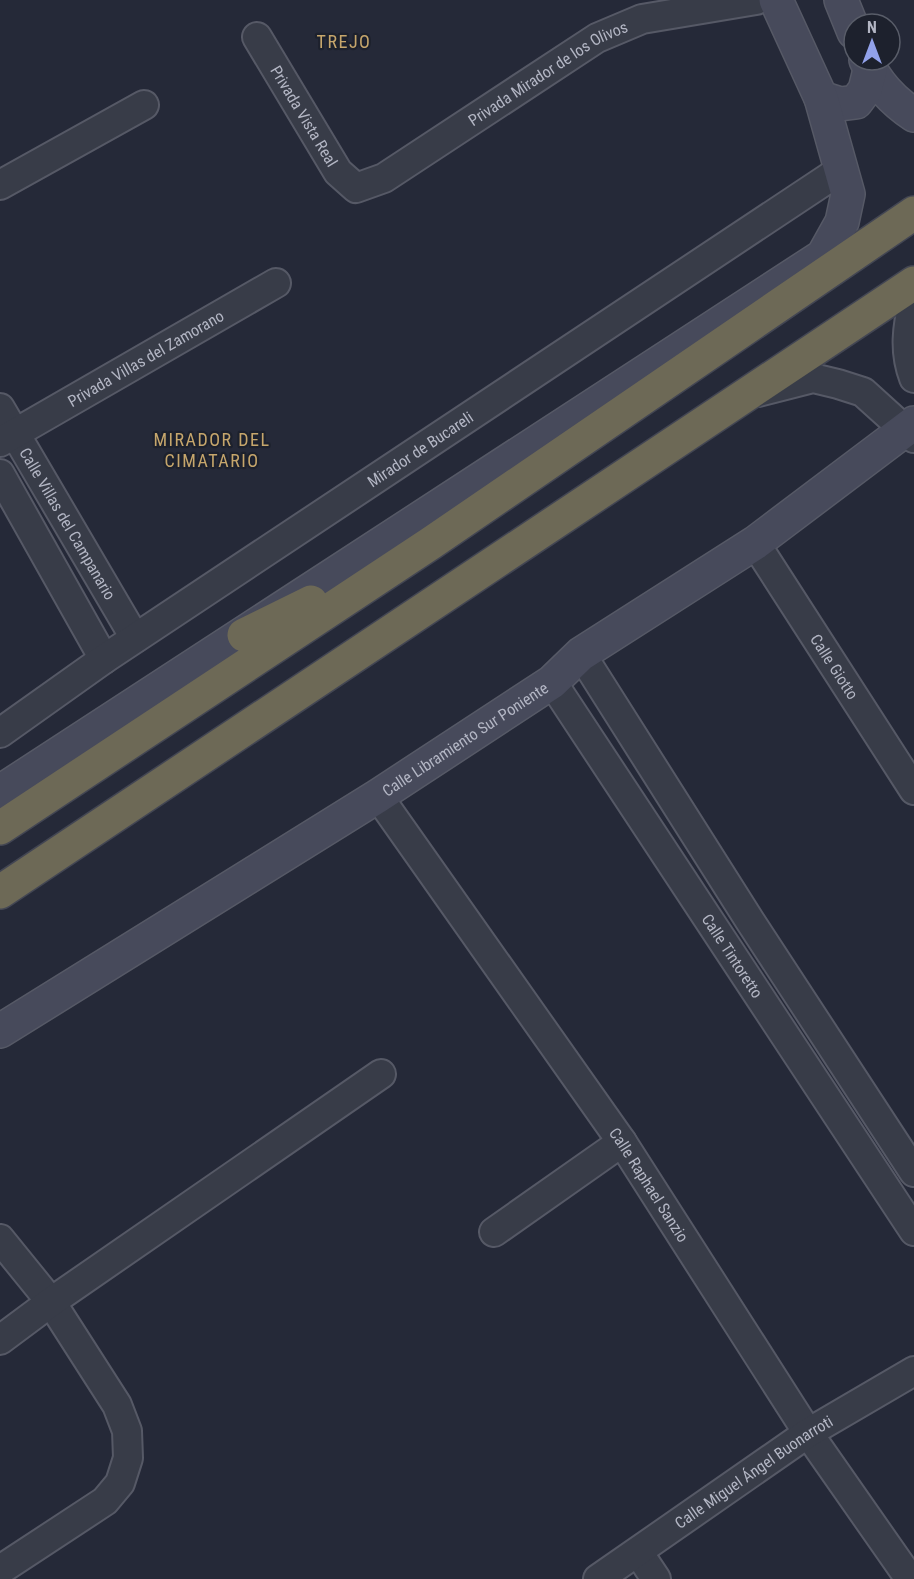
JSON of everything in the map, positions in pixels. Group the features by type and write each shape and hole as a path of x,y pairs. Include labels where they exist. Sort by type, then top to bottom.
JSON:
{"highway":[{"path":"0,828 431,543 914,213"},
{"path":"0,892 914,284"},
{"path":"244,635 431,543"}],"street":[{"name":"Privada Mirador de los Olivos","path":"356,188 384,178 597,38 642,19 756,0"},
{"path":"0,792 823,256 842,222 848,194 821,98 776,0"},
{"name":"Privada Vista Real","path":"257,37 338,172 356,188"},
{"path":"821,98 840,104 856,102 865,90 867,72"},
{"path":"873,72 892,98 914,115"},
{"path":"0,184 144,105"},
{"name":"Mirador de Bucareli","path":"0,733 135,638 842,169"},
{"name":"Privada Villas del Zamorano","path":"7,437 276,284"},
{"path":"914,300 907,343 910,368 914,378"},
{"path":"750,393 813,378 863,392 910,430"},
{"name":"Calle Villas del Campanario","path":"0,408 7,437 135,638"},
{"name":"Calle Libramiento Sur Poniente","path":"0,1031 378,796 552,682 581,654 755,543 910,430"},
{"path":"0,474 104,659"},
{"name":"Calle Giotto","path":"755,543 914,790"},
{"name":"Calle Tintoretto","path":"581,654 750,921 914,1172"},
{"name":"Calle Tintoretto","path":"552,682 914,1231"},
{"name":"Calle Raphael Sanzio","path":"378,796 622,1142 808,1433 910,1579"},
{"path":"724,942 750,921"},
{"path":"0,1340 51,1302 381,1074"},
{"path":"494,1232 622,1142"},
{"path":"0,1239 51,1302 117,1405 127,1431 128,1458 120,1483 105,1501 0,1570"},
{"name":"Calle Miguel Ángel Buonarroti","path":"598,1579 808,1433 914,1371"},
{"path":"638,1552 656,1579"}],"district":[{"name":"TREJO","path":"344,42"},
{"name":"MIRADOR DEL CIMATARIO","path":"212,450"}]}
